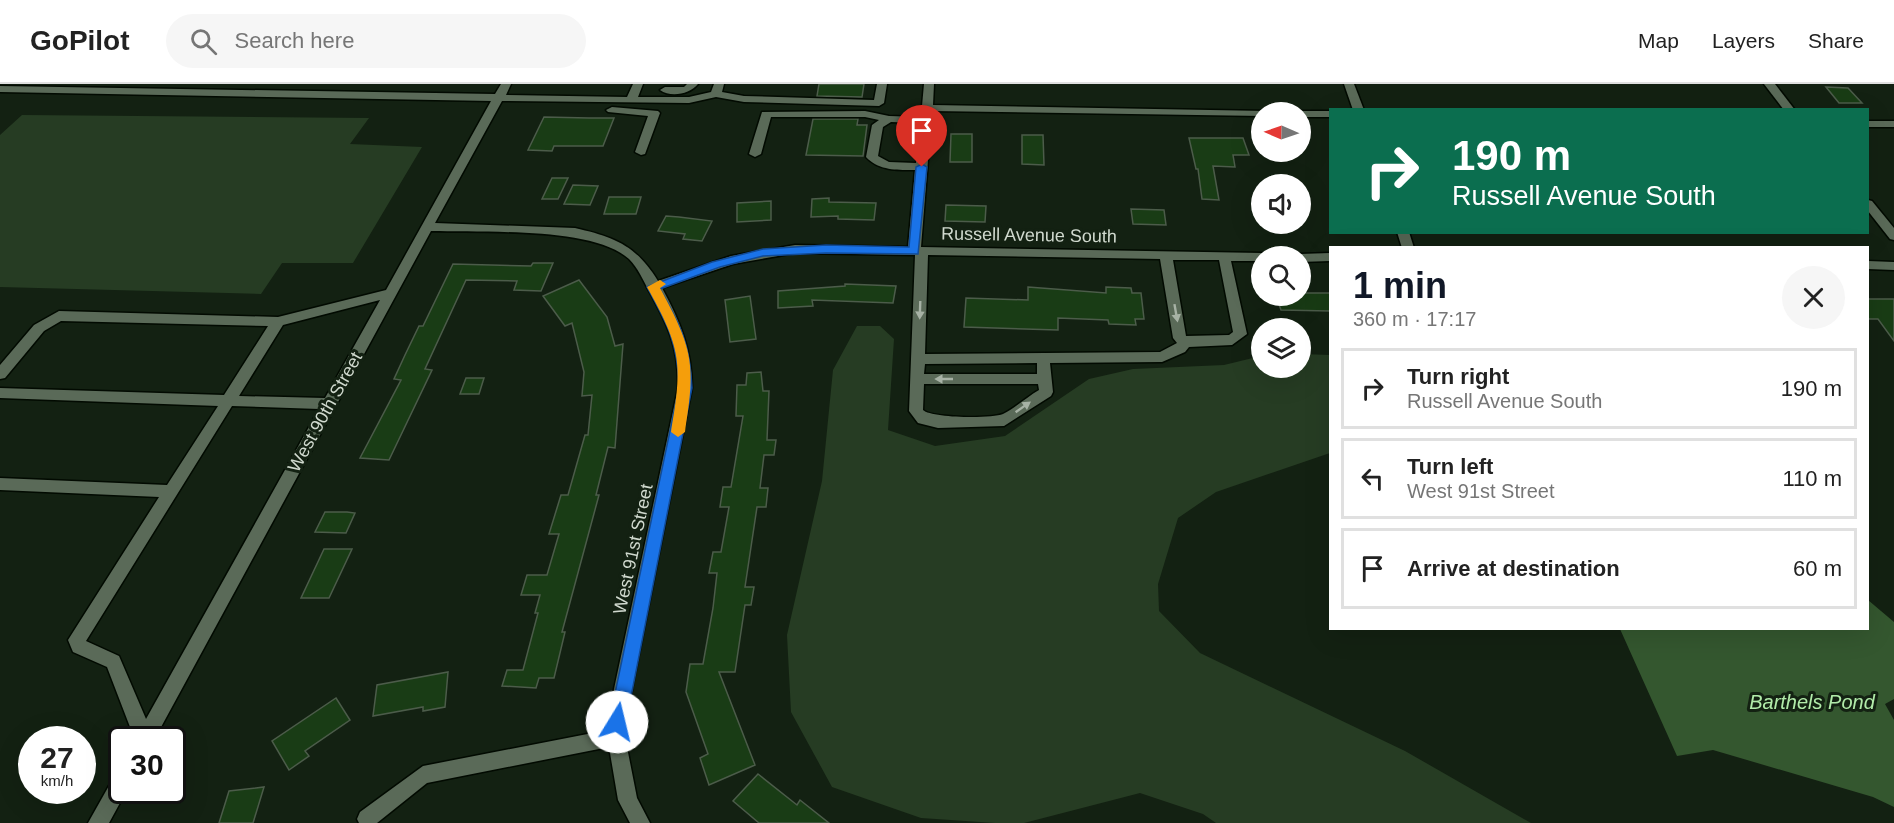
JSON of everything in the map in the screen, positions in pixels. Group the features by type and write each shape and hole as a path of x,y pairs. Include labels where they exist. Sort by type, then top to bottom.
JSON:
{"street":[{"path":"343,96 351,84"},
{"path":"438,98 446,84"},
{"name":"West 90th Street","path":"152,726 506,84"},
{"path":"556,99 563,84"},
{"path":"495,104 635,91 681,90 693,84"},
{"path":"635,91 689,100 718,89 744,99 879,103 882,84"},
{"path":"929,84 918,251 916,411 923,419 938,422 1004,420 1046,392 1043,357"},
{"path":"1350,84 1358,108"},
{"path":"1769,84 1788,108"},
{"path":"0,89 175,88 438,98 536,108 654,113 641,152"},
{"path":"755,154 766,114 865,114 889,119 926,114 1251,113"},
{"path":"1311,114 1329,114"},
{"path":"889,119 878,126 872,157 877,163 888,166 922,167"},
{"path":"1869,124 1894,124"},
{"path":"1869,205 1894,236"},
{"path":"428,226 566,231 597,237 634,257 646,272 653,287"},
{"name":"Russell Avenue South","path":"653,287 731,260 763,252 805,249 1251,257"},
{"path":"1166,256 1180,338 1185,342 1232,340 1240,334 1224,256"},
{"path":"1311,258 1329,258"},
{"path":"1869,265 1894,266"},
{"name":"West 91st Street","path":"640,823 628,800 616,736 623,689 685,388 684,357 675,327 653,287"},
{"path":"0,374 39,328 59,316 278,322 391,292"},
{"path":"140,726 113,662 79,647 77,640 278,322"},
{"path":"918,358 1162,357 1180,349 1185,342"},
{"path":"917,379 1045,379"},
{"path":"0,393 330,404"},
{"path":"0,484 171,491"},
{"path":"367,819 423,775 616,736"},
{"path":"98,823 109,804"}],"shaded area":[{"path":"22,115 369,118 350,144 422,147 353,263 282,263 261,294 0,287 0,135"},
{"path":"857,326 880,326 894,339 888,430 935,446 1005,436 1089,379 1133,369 1224,365 1251,358 1251,378 1311,378 1311,354 1329,355 1329,453 1216,492 1178,518 1158,584 1159,611 1200,653 1405,751 1531,823 1216,823 1203,814 1140,793 1024,823 995,823 921,818 832,787 791,712 787,635 822,481 833,370"}],"water":[{"name":"Barthels Pond","path":"1869,601 1894,622 1894,699 1885,704 1894,720 1894,807 1873,797 1713,750 1677,756 1620,630 1869,630"}],"building":[{"path":"819,84 864,84 862,97 817,96"},
{"path":"1826,87 1848,88 1862,103 1839,103"},
{"path":"544,117 614,118 603,146 554,146 552,151 528,150"},
{"path":"813,119 858,119 857,125 867,125 863,156 806,155"},
{"path":"951,134 972,134 972,162 950,162"},
{"path":"1022,135 1043,135 1044,165 1022,164"},
{"path":"1189,138 1243,138 1249,155 1233,155 1235,167 1213,166 1219,200 1202,199 1198,169 1196,169"},
{"path":"552,178 568,178 558,199 542,199"},
{"path":"573,185 598,186 590,205 564,204"},
{"path":"609,197 641,197 636,214 604,214"},
{"path":"829,198 829,202 876,203 874,220 838,219 838,216 811,217 812,199"},
{"path":"771,201 771,220 737,222 737,203"},
{"path":"946,205 986,206 985,222 945,221"},
{"path":"1131,209 1164,210 1166,225 1133,224"},
{"path":"666,216 712,221 702,241 683,239 685,234 658,231"},
{"path":"533,263 553,263 541,291 514,290 517,281 466,280 425,369 432,370 389,460 360,458 401,380 394,379 405,355 419,326 423,326 453,264 531,266"},
{"path":"579,280 607,317 615,346 623,344 615,448 608,447 596,495 599,495 562,632 565,632 554,678 539,678 536,688 502,686 507,670 523,670 538,613 535,613 540,595 521,595 527,575 547,575 559,534 549,534 561,495 568,495 585,435 588,435 592,395 582,396 584,372 572,323 565,326 543,296"},
{"path":"845,284 896,286 893,303 812,300 813,306 778,308 778,291 845,286"},
{"path":"1028,287 1106,293 1106,287 1131,288 1132,293 1141,293 1144,319 1135,319 1136,325 1109,324 1108,320 1058,318 1058,330 964,327 966,298 1028,300"},
{"path":"1311,293 1329,293 1329,311 1281,310 1280,306 1311,306"},
{"path":"750,296 756,339 730,342 725,300"},
{"path":"1869,299 1894,299 1894,341 1878,319 1869,319"},
{"path":"761,372 763,391 769,391 767,440 776,440 774,455 764,455 760,488 768,488 766,507 757,507 745,587 754,587 751,605 745,605 735,672 719,672 755,765 709,785 700,758 708,754 686,692 690,664 703,664 713,608 717,573 709,573 713,552 721,552 729,507 720,507 723,487 731,487 743,416 736,416 737,385 746,385 747,373"},
{"path":"466,378 484,378 479,394 460,394"},
{"path":"325,512 355,513 346,533 315,532"},
{"path":"324,549 352,549 329,598 301,598"},
{"path":"448,672 445,707 423,711 423,707 373,716 377,685"},
{"path":"336,698 350,720 305,751 309,756 289,770 272,741"},
{"path":"758,774 797,805 800,800 829,823 759,823 733,801"},
{"path":"264,787 253,823 219,823 229,791"}],"slow traffic":[{"path":"660,284 653,287 675,327 684,357 685,388 678,432"}],"route":[{"path":"617,722 680,423 685,388 684,357 675,327 653,287 716,264 763,252 795,249 914,251 922,167"}]}
